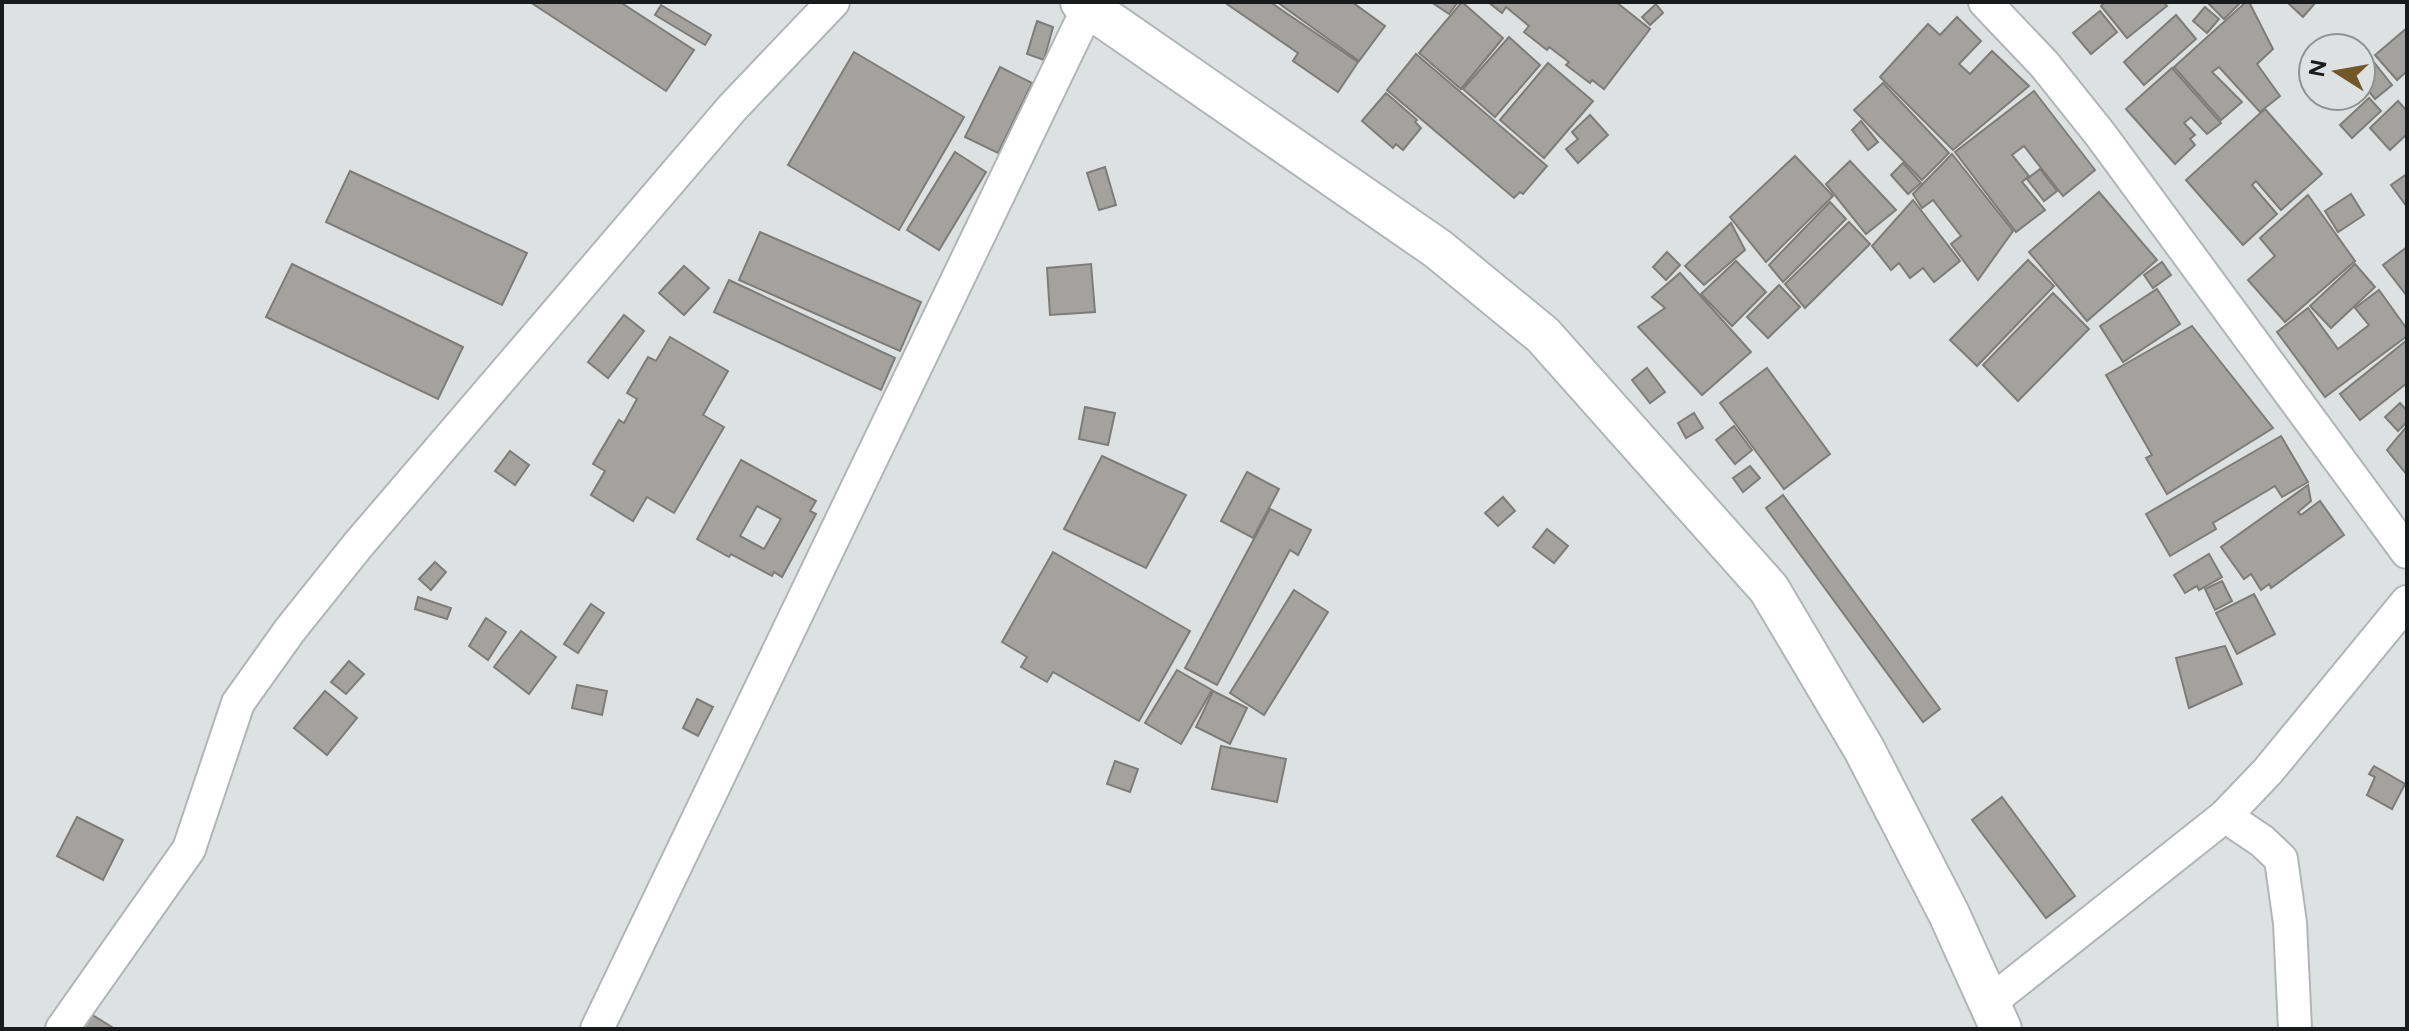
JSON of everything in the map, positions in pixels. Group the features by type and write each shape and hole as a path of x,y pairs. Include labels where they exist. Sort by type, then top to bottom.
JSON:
{"street":[{"path":"62,1029 189,849 238,703 290,630 358,545 733,107 833,2"},
{"path":"1985,2 2044,64 2100,134 2407,552"},
{"path":"597,1029 1087,4 1438,249 1543,335 1769,589 1864,749 1949,914 1995,1016 2225,816 2268,771 2407,602"},
{"path":"2225,816 2262,841 2281,859 2290,923 2295,1029"}],"building":[{"path":"530,2 620,2 694,50 666,91"},
{"path":"1224,2 1270,2 1358,62 1338,92 1293,61 1298,53"},
{"path":"1277,2 1352,2 1385,26 1359,61"},
{"path":"1431,2 1458,2 1449,14"},
{"path":"1462,2 1503,38 1461,89 1419,53"},
{"path":"1488,2 1616,2 1650,29 1604,89 1592,80 1590,83 1566,65 1569,62 1524,32 1529,26 1506,7 1502,13"},
{"path":"2105,2 2163,2 2167,6 2127,38 2101,6"},
{"path":"2207,2 2241,2 2224,19"},
{"path":"2249,2 2273,49 2257,64 2280,96 2260,112 2219,67 2212,72 2242,102 2221,120 2174,67"},
{"path":"2287,2 2316,2 2303,17"},
{"path":"1656,4 1663,13 1650,25 1642,17"},
{"path":"661,5 711,35 705,45 655,15"},
{"path":"2205,7 2219,19 2207,33 2193,21"},
{"path":"2100,11 2117,32 2091,54 2073,33"},
{"path":"2176,15 2196,39 2144,85 2124,62"},
{"path":"1957,17 1981,41 1959,64 1970,74 1992,51 2029,86 1953,150 1880,77 1928,24 1940,35"},
{"path":"1037,21 1053,27 1044,60 1027,54"},
{"path":"2407,28 2407,75 2405,73 2397,80 2377,53"},
{"path":"1509,37 1540,65 1495,117 1463,89"},
{"path":"854,52 964,117 899,230 788,165"},
{"path":"1416,54 1547,166 1523,194 1520,192 1514,198 1387,90"},
{"path":"1548,63 1593,101 1544,158 1500,120"},
{"path":"2377,66 2392,85 2377,97"},
{"path":"1000,67 1032,83 998,153 965,137"},
{"path":"2172,68 2221,123 2207,134 2191,117 2184,123 2195,135 2190,139 2195,145 2175,164 2126,109"},
{"path":"1883,83 1949,153 1922,180 1854,110"},
{"path":"2034,91 2095,170 2063,196 2024,146 2012,155 2029,176 2022,182 2045,210 2016,232 1955,152"},
{"path":"1386,93 1417,120 1415,122 1421,128 1403,150 1396,144 1393,148 1362,121"},
{"path":"2398,101 2407,111 2407,134 2390,150 2370,128"},
{"path":"2377,107 2381,111 2352,138 2340,125 2354,112 2377,112"},
{"path":"2265,109 2322,174 2281,210 2256,181 2252,185 2277,214 2243,245 2186,180"},
{"path":"1590,115 1608,135 1578,163 1566,149 1578,139 1572,132"},
{"path":"1861,121 1878,142 1868,150 1852,130"},
{"path":"955,152 986,172 939,250 907,230"},
{"path":"1952,154 2013,231 1978,280 1951,244 1961,236 1933,200 1922,208 1913,194"},
{"path":"1795,156 1833,196 1766,262 1730,217"},
{"path":"1850,161 1896,210 1866,234 1826,184"},
{"path":"1903,163 1921,183 1908,194 1891,175"},
{"path":"1105,167 1116,205 1099,210 1087,173"},
{"path":"2040,169 2057,191 2044,201 2027,179"},
{"path":"350,171 527,253 502,305 326,222"},
{"path":"2407,174 2407,207 2391,185"},
{"path":"2099,192 2157,260 2087,321 2029,252"},
{"path":"2351,194 2364,215 2338,232 2325,211"},
{"path":"2308,195 2355,261 2285,322 2248,280 2275,256 2260,238"},
{"path":"1913,200 1960,261 1934,282 1923,268 1910,278 1899,263 1891,270 1872,246"},
{"path":"1830,202 1846,219 1783,282 1769,265"},
{"path":"1849,222 1870,244 1805,308 1785,284"},
{"path":"1731,223 1745,250 1704,285 1685,266"},
{"path":"760,232 921,302 900,351 739,280"},
{"path":"2407,247 2407,296 2383,265"},
{"path":"1667,252 1680,265 1666,280 1653,267"},
{"path":"2028,260 2054,286 1977,366 1950,340"},
{"path":"1736,261 1766,292 1732,326 1701,294"},
{"path":"2162,262 2171,275 2153,288 2144,275"},
{"path":"292,264 463,347 438,399 266,317"},
{"path":"1091,264 1095,312 1050,315 1047,268"},
{"path":"2355,264 2375,287 2331,328 2310,306"},
{"path":"684,266 709,288 684,315 659,293"},
{"path":"1680,273 1751,352 1702,395 1638,327 1665,308 1652,297"},
{"path":"729,280 895,358 881,390 714,312"},
{"path":"1779,285 1800,307 1768,338 1747,317"},
{"path":"2157,289 2180,324 2123,362 2100,326"},
{"path":"2379,290 2407,329 2407,336 2325,397 2277,332 2308,308 2338,349 2369,325 2355,308"},
{"path":"2053,293 2089,329 2018,401 1983,365"},
{"path":"624,315 644,331 608,378 588,362"},
{"path":"2192,326 2273,428 2167,494 2146,458 2152,455 2106,375"},
{"path":"670,337 728,371 703,415 724,427 674,513 647,497 633,521 591,495 605,471 593,464 619,420 624,423 637,399 627,393 648,357 656,361"},
{"path":"2407,340 2407,383 2360,420 2340,394"},
{"path":"1647,368 1665,392 1650,403 1632,380"},
{"path":"1767,368 1830,454 1784,489 1720,403"},
{"path":"2400,403 2407,411 2407,422 2398,431 2385,417"},
{"path":"1085,407 1115,413 1108,445 1079,439"},
{"path":"1694,413 1703,428 1686,438 1678,423"},
{"path":"1734,426 1752,450 1735,464 1716,440"},
{"path":"2407,426 2407,475 2387,450"},
{"path":"2281,436 2308,482 2282,497 2275,486 2213,523 2216,529 2170,556 2146,514"},
{"path":"510,451 529,465 515,485 495,471"},
{"path":"1102,456 1186,495 1146,568 1064,529"},
{"path":"741,460 816,501 810,511 816,514 782,577 774,572 772,576 731,554 729,557 697,539","holes":["757,506 781,519 764,549 740,536"]},
{"path":"1750,466 1760,478 1743,492 1733,478"},
{"path":"1247,472 1279,489 1253,538 1221,521"},
{"path":"2308,485 2311,501 2298,512 2301,515 2320,501 2344,535 2271,588 2269,584 2261,590 2251,574 2244,579 2221,547"},
{"path":"1783,495 1940,709 1923,722 1766,508"},
{"path":"1503,497 1515,511 1498,526 1485,513"},
{"path":"1270,509 1311,530 1298,555 1290,550 1217,685 1185,668"},
{"path":"1547,529 1568,546 1554,563 1533,547"},
{"path":"1053,552 1190,631 1139,721 1053,672 1047,682 1021,667 1027,657 1002,642"},
{"path":"2209,554 2222,577 2199,590 2197,586 2185,593 2174,575"},
{"path":"435,562 446,572 431,590 419,579"},
{"path":"2222,581 2232,601 2215,610 2205,589"},
{"path":"1294,590 1328,612 1264,715 1230,693"},
{"path":"2254,594 2275,634 2237,654 2216,613"},
{"path":"418,597 451,608 447,619 415,609"},
{"path":"591,604 604,613 578,653 564,644"},
{"path":"486,618 506,632 488,660 469,646"},
{"path":"521,631 556,657 529,694 494,667"},
{"path":"2225,646 2242,684 2189,708 2176,658"},
{"path":"349,661 364,674 346,694 331,682"},
{"path":"1177,670 1212,690 1181,744 1145,723"},
{"path":"577,685 607,691 602,715 572,708"},
{"path":"325,691 357,718 327,755 294,728"},
{"path":"1213,691 1247,708 1230,744 1196,727"},
{"path":"697,699 713,707 698,736 683,728"},
{"path":"1221,746 1286,759 1277,802 1212,789"},
{"path":"1115,761 1138,769 1130,792 1107,784"},
{"path":"2374,766 2405,784 2392,809 2367,795 2375,777 2369,774"},
{"path":"2002,797 2075,896 2046,918 1972,820"},
{"path":"77,817 123,840 103,880 57,856"},
{"path":"86,1011 115,1029 75,1029"}]}
